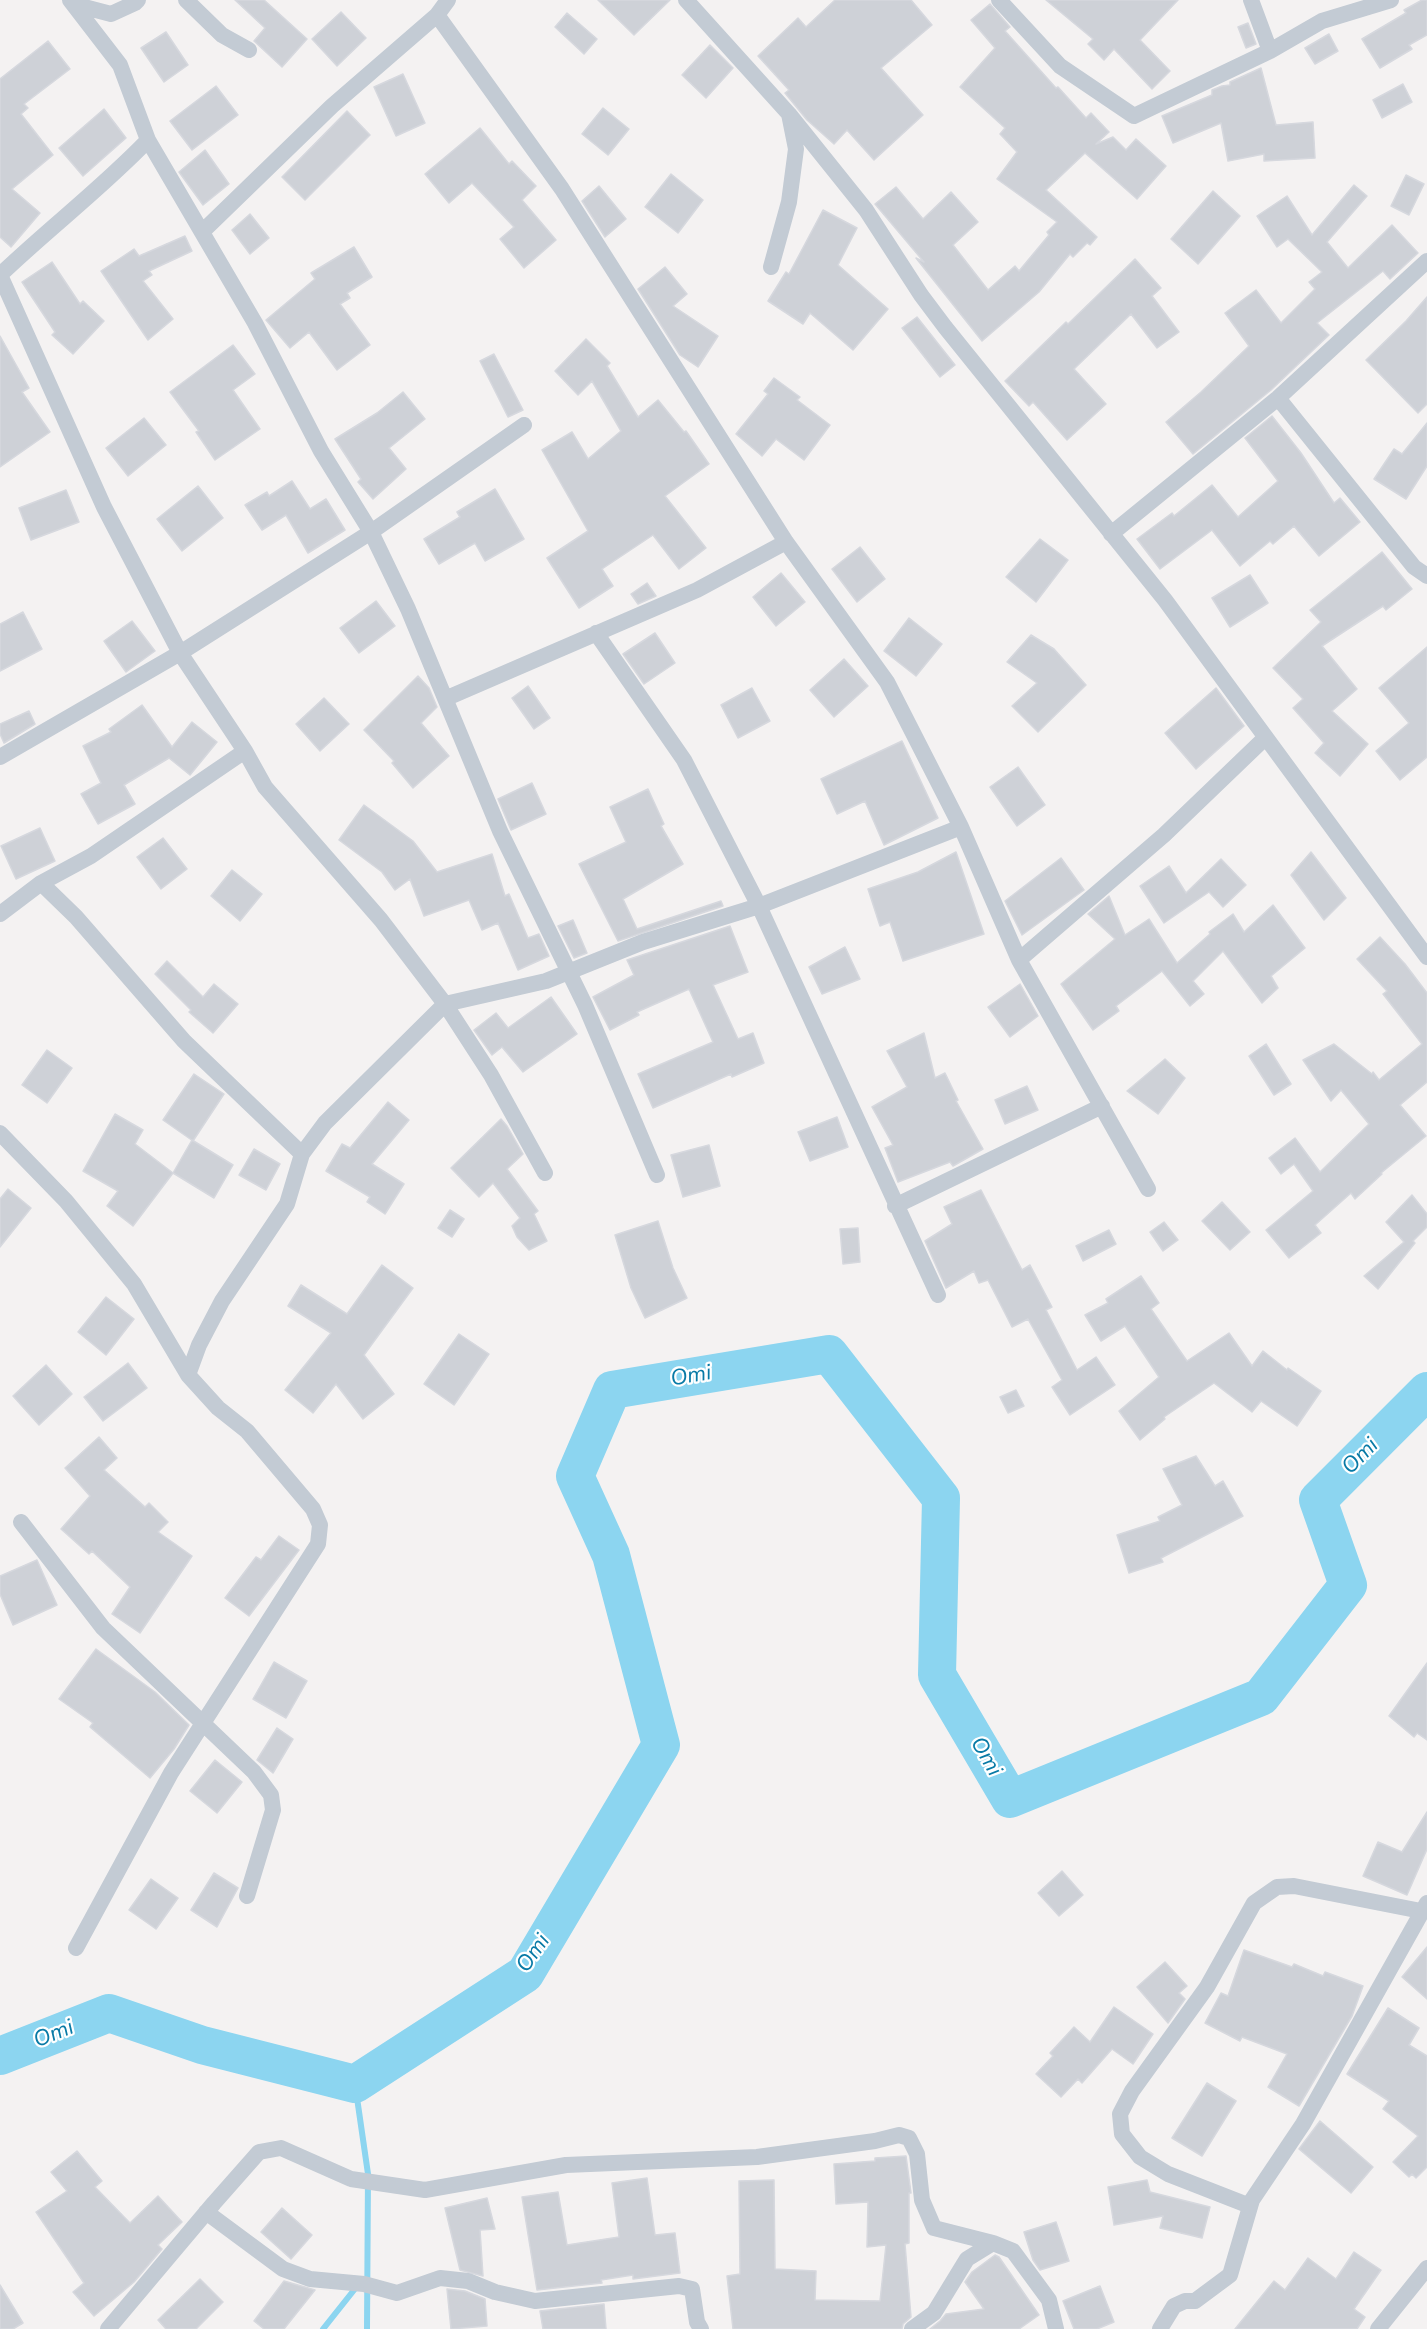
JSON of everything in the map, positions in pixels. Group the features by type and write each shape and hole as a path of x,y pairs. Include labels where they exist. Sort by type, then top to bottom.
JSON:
{"street":[{"path":"72,2 111,14 138,0"},
{"path":"186,0 222,35 249,50"},
{"path":"202,232 332,106 437,15 448,0"},
{"path":"686,0 789,114 866,210 939,319 1165,600 1427,957"},
{"path":"999,0 1060,66 1134,116 1270,51 1322,21 1391,0"},
{"path":"1251,0 1270,51"},
{"path":"72,2 120,65 148,140 255,323 321,451 371,532 447,698 501,831 570,971 657,1174"},
{"path":"437,15 562,189 786,542 887,682 961,827 1019,960 1148,1189"},
{"path":"771,267 789,202 796,149 789,114"},
{"path":"148,140 117,172 44,233 0,275 104,507 180,653 245,751 265,787 381,920 445,1004 491,1075 545,1173"},
{"path":"1111,534 1278,398 1427,261"},
{"path":"1278,398 1414,567 1427,576"},
{"path":"0,757 180,653 371,532 525,425"},
{"path":"447,698 697,590 786,542"},
{"path":"596,633 684,760 759,906 895,1206 938,1295"},
{"path":"1019,960 1164,835 1265,738"},
{"path":"0,914 41,883 91,856 245,751"},
{"path":"188,1375 199,1345 222,1301 287,1204 302,1154 325,1123 445,1004 546,981 643,942 759,906 961,827"},
{"path":"41,883 76,917 184,1041 302,1154"},
{"path":"895,1206 1102,1106"},
{"path":"0,1133 66,1201 134,1284 188,1375 218,1408 248,1431 313,1509 320,1525 318,1544 171,1773 76,1948"},
{"path":"21,1522 103,1628 254,1772 271,1796 273,1810 247,1896"},
{"path":"1160,2329 1174,2306 1185,2301 1195,2301 1230,2275 1252,2200 1303,2124 1424,1907 1294,1886 1277,1887 1254,1903 1207,1987 1132,2091 1120,2114 1122,2134 1140,2157 1168,2174 1250,2206"},
{"path":"108,2329 259,2152 281,2148 351,2179 425,2190 566,2165 757,2157 875,2141 899,2135 909,2138 918,2154 922,2200 934,2228 993,2243 1013,2251 1049,2300 1056,2329"},
{"path":"206,2212 283,2269 310,2279 364,2284 397,2292 440,2278 468,2281 495,2292 535,2301 679,2286 692,2289 697,2322 701,2329"},
{"path":"912,2329 934,2313 967,2259 993,2243"},
{"path":"1378,2329 1427,2268"}],"building":[{"path":"235,0 264,0 307,39 282,67 254,41 265,28"},
{"path":"598,0 670,0 634,35"},
{"path":"835,0 911,0 932,25 881,68 923,115 874,160 847,130 834,144 807,120 785,93 789,90 758,56 798,18 806,27"},
{"path":"1046,0 1178,0 1140,40 1170,71 1152,89 1114,49 1104,60 1088,44 1093,39"},
{"path":"1422,0 1427,0 1427,35 1409,45 1412,49 1380,68 1362,39 1406,13 1404,10"},
{"path":"990,4 1010,27 1005,31 1056,88 1058,87 1086,118 1091,113 1109,132 1096,144 1113,137 1126,150 1136,139 1166,166 1137,199 1085,153 1046,190 1097,237 1073,257 1070,254 1039,292 982,341 916,258 924,262 875,204 896,187 923,219 951,192 978,222 953,245 988,290 1015,266 1019,271 1057,222 997,179 1017,152 1000,134 1005,128 960,87 995,48 971,20"},
{"path":"341,12 366,38 337,66 312,39"},
{"path":"567,13 597,39 584,54 555,27"},
{"path":"1248,23 1256,44 1246,48 1238,27"},
{"path":"166,32 188,65 164,82 141,48"},
{"path":"1329,34 1338,51 1315,64 1305,48"},
{"path":"48,41 70,69 24,104 28,108 21,114 53,155 12,189 40,213 11,247 0,237 0,79"},
{"path":"710,45 733,68 706,98 682,75"},
{"path":"1261,68 1276,125 1313,122 1315,158 1264,161 1264,154 1228,161 1221,123 1173,143 1162,116 1212,95 1212,90 1230,85 1230,82"},
{"path":"403,74 425,123 396,136 374,87"},
{"path":"1403,84 1412,102 1382,118 1373,100"},
{"path":"216,86 238,115 192,150 170,121"},
{"path":"603,108 629,129 608,155 582,134"},
{"path":"104,109 126,138 83,176 59,148"},
{"path":"347,111 370,135 305,200 282,177"},
{"path":"480,128 509,164 512,161 536,186 522,200 556,240 524,268 500,239 514,227 472,183 449,203 425,174"},
{"path":"205,150 229,184 203,205 179,172"},
{"path":"671,174 703,200 678,233 645,207"},
{"path":"1406,175 1424,184 1409,215 1391,206"},
{"path":"1354,185 1367,196 1327,242 1348,268 1392,225 1418,253 1390,279 1383,271 1317,323 1329,335 1271,390 1193,454 1166,422 1249,346 1225,313 1256,290 1281,323 1315,289 1309,282 1322,272 1288,239 1277,247 1257,216 1287,196 1312,235"},
{"path":"599,186 626,219 605,237 582,201"},
{"path":"1213,191 1240,216 1198,264 1171,239"},
{"path":"823,210 857,228 838,265 888,309 853,350 810,313 803,324 768,301 786,272 789,274"},
{"path":"250,214 269,238 250,254 232,230"},
{"path":"185,236 192,251 149,271 152,275 143,281 173,319 148,340 101,271 134,249 139,256"},
{"path":"354,247 372,277 347,293 350,298 340,304 370,345 337,370 309,332 290,348 266,320 315,279 311,273"},
{"path":"1135,259 1161,288 1152,296 1179,332 1157,348 1131,314 1074,369 1106,404 1067,440 1033,402 1029,406 1005,381"},
{"path":"52,262 80,304 83,301 104,321 73,354 52,335 55,332 22,282"},
{"path":"665,267 687,294 673,306 718,336 698,367 680,355 638,289"},
{"path":"1427,297 1427,404 1418,413 1366,360"},
{"path":"917,317 955,365 940,377 902,328"},
{"path":"0,336 29,388 22,392 50,432 0,467"},
{"path":"586,339 610,363 607,366 638,417 658,400 684,432 686,431 709,464 665,496 706,548 679,569 653,535 602,569 613,586 579,608 547,558 588,531 542,450 572,432 588,459 621,431 592,381 578,395 555,371"},
{"path":"233,345 255,374 233,390 260,429 215,460 196,432 199,431 170,392"},
{"path":"494,354 523,410 508,417 480,361"},
{"path":"774,378 800,397 797,400 830,425 804,460 776,439 762,456 736,434 768,394 764,391"},
{"path":"403,392 425,419 389,448 406,469 373,499 358,482 361,479 335,439 377,413"},
{"path":"1272,416 1301,453 1334,503 1340,498 1360,522 1319,556 1294,526 1273,544 1270,541 1240,566 1212,530 1160,569 1137,539 1172,513 1174,516 1212,485 1238,517 1278,481 1245,438"},
{"path":"144,418 166,445 128,476 106,448"},
{"path":"1427,423 1427,466 1406,499 1374,479 1394,449 1402,454"},
{"path":"292,481 310,509 326,499 345,530 308,553 286,515 262,530 245,505 267,492 269,496"},
{"path":"198,486 223,518 182,551 157,519"},
{"path":"495,489 524,539 485,561 475,543 439,564 424,539 460,517 457,512"},
{"path":"66,490 79,522 31,540 19,508"},
{"path":"1040,539 1068,560 1036,602 1006,577"},
{"path":"860,547 885,579 857,602 832,569"},
{"path":"1382,552 1412,589 1386,610 1383,606 1322,646 1357,689 1332,711 1368,744 1340,776 1315,753 1324,743 1293,708 1303,699 1273,668 1321,622 1310,610"},
{"path":"781,573 805,602 776,626 753,597"},
{"path":"1250,575 1268,603 1230,627 1212,598"},
{"path":"647,583 656,596 638,604 631,594"},
{"path":"376,601 395,626 359,653 340,628"},
{"path":"23,612 42,649 0,671 0,624"},
{"path":"909,618 942,644 916,676 884,651"},
{"path":"132,621 155,651 126,672 104,641"},
{"path":"655,633 675,663 644,684 623,654"},
{"path":"1031,635 1054,649 1086,685 1038,732 1012,706 1037,683 1007,662"},
{"path":"1427,647 1427,757 1400,780 1376,751 1409,723 1379,688"},
{"path":"844,659 868,686 834,717 810,690"},
{"path":"418,676 429,688 437,707 421,723 449,756 413,788 392,763 394,761 364,730"},
{"path":"528,686 550,718 534,729 512,698"},
{"path":"752,688 770,721 738,738 721,705"},
{"path":"1216,688 1244,726 1196,769 1165,733"},
{"path":"324,698 349,724 320,751 296,724"},
{"path":"142,705 172,747 192,722 217,742 190,775 169,758 124,785 135,804 98,824 81,794 101,783 83,746 111,732 109,729"},
{"path":"29,711 35,724 4,743 0,734 0,724"},
{"path":"902,741 938,818 884,845 865,801 837,814 821,779"},
{"path":"1018,767 1045,805 1017,826 990,787"},
{"path":"532,783 546,814 511,830 498,799"},
{"path":"648,789 664,824 661,826 683,864 623,899 637,929 721,901 723,906 618,941 579,864 626,842 610,807"},
{"path":"364,805 413,841 437,872 492,854 505,896 509,894 528,938 539,934 549,956 518,970 498,923 482,930 469,900 424,916 410,879 395,890 382,872 339,840"},
{"path":"40,828 55,861 16,879 1,846"},
{"path":"163,838 187,869 161,889 137,857"},
{"path":"956,852 984,934 903,961 890,922 880,926 868,889 918,872"},
{"path":"1311,852 1346,898 1324,920 1291,875"},
{"path":"1061,858 1084,890 1022,935 1005,901"},
{"path":"1221,859 1246,885 1223,907 1209,892 1164,923 1140,886 1169,866 1186,893"},
{"path":"232,870 262,894 240,921 211,896"},
{"path":"1109,896 1125,935 1149,919 1177,963 1210,934 1209,932 1233,914 1244,932 1273,905 1305,948 1271,976 1278,988 1262,1003 1223,951 1193,981 1204,994 1190,1006 1162,971 1116,1006 1119,1011 1093,1030 1061,984 1115,939 1088,914"},
{"path":"573,920 587,953 574,958 558,926"},
{"path":"730,926 748,972 713,985 738,1039 753,1033 764,1063 732,1077 731,1074 653,1108 638,1074 713,1042 689,989 637,1012 639,1015 610,1030 593,997 634,975 627,960"},
{"path":"1380,937 1427,993 1427,1082 1400,1105 1426,1136 1381,1173 1355,1199 1351,1193 1315,1225 1321,1233 1289,1258 1266,1230 1313,1191 1294,1164 1281,1174 1269,1158 1295,1138 1320,1172 1369,1124 1341,1090 1331,1101 1303,1060 1334,1044 1372,1074 1373,1072 1379,1080 1422,1044 1383,994 1387,991 1357,959"},
{"path":"845,947 860,979 822,994 809,967"},
{"path":"167,961 203,997 214,984 238,1004 213,1033 189,1012 191,1010 155,974"},
{"path":"1020,984 1038,1016 1010,1037 988,1007"},
{"path":"551,997 577,1034 523,1072 502,1047 492,1055 474,1030 496,1013 508,1028"},
{"path":"924,1033 935,1078 945,1073 958,1100 956,1101 983,1149 953,1166 950,1162 898,1182 885,1148 893,1145 872,1107 907,1087 887,1051"},
{"path":"1266,1044 1291,1084 1274,1095 1249,1056"},
{"path":"47,1050 72,1068 47,1103 22,1085"},
{"path":"1165,1059 1185,1078 1158,1114 1127,1091"},
{"path":"194,1074 224,1094 193,1141 163,1120"},
{"path":"1027,1086 1038,1110 1005,1124 995,1100"},
{"path":"388,1102 409,1120 372,1164 404,1184 385,1214 367,1202 370,1197 326,1171 342,1144 350,1148"},
{"path":"115,1114 143,1130 135,1144 173,1173 133,1226 107,1206 118,1191 83,1171"},
{"path":"837,1117 848,1147 810,1161 798,1132"},
{"path":"501,1119 523,1154 507,1169 538,1211 534,1214 547,1241 529,1250 517,1237 512,1226 520,1218 493,1183 479,1197 451,1168"},
{"path":"192,1140 233,1165 214,1198 173,1173"},
{"path":"709,1145 720,1186 683,1197 671,1155"},
{"path":"254,1149 280,1164 266,1190 239,1175"},
{"path":"8,1189 31,1208 0,1247 0,1199"},
{"path":"981,1190 1022,1270 1030,1265 1052,1307 1046,1310 1077,1370 1096,1357 1115,1385 1070,1415 1052,1387 1062,1380 1028,1319 1012,1327 988,1280 979,1283 974,1271 946,1288 925,1241 952,1224 944,1207"},
{"path":"1412,1195 1427,1214 1427,1227 1413,1241 1415,1243 1378,1289 1364,1276 1404,1242 1386,1222"},
{"path":"1222,1202 1250,1232 1230,1250 1202,1221"},
{"path":"450,1210 464,1219 452,1237 438,1228"},
{"path":"658,1221 673,1268 687,1298 645,1318 631,1288 615,1235"},
{"path":"1164,1222 1178,1240 1163,1251 1150,1232"},
{"path":"858,1228 860,1262 843,1264 840,1229"},
{"path":"1109,1230 1116,1244 1083,1261 1076,1246"},
{"path":"382,1265 413,1288 364,1355 394,1394 363,1419 336,1384 313,1413 285,1390 331,1333 288,1306 301,1285 347,1314"},
{"path":"1141,1276 1159,1303 1151,1309 1187,1361 1229,1333 1252,1366 1263,1351 1287,1370 1288,1368 1321,1391 1297,1426 1261,1401 1252,1412 1214,1383 1164,1417 1165,1419 1140,1440 1119,1411 1159,1377 1125,1326 1101,1341 1085,1315 1108,1303 1106,1299"},
{"path":"106,1297 134,1319 106,1355 78,1332"},
{"path":"459,1334 489,1354 454,1405 424,1384"},
{"path":"128,1363 147,1388 103,1421 84,1397"},
{"path":"46,1365 72,1394 39,1425 13,1396"},
{"path":"1016,1390 1024,1406 1008,1413 1000,1397"},
{"path":"99,1437 117,1458 104,1470 145,1507 149,1503 168,1522 158,1532 192,1556 140,1633 112,1614 130,1587 92,1551 89,1554 61,1529 90,1496 65,1468"},
{"path":"1196,1456 1215,1486 1223,1481 1243,1516 1161,1558 1163,1562 1129,1573 1117,1535 1160,1521 1158,1517 1182,1505 1163,1469"},
{"path":"279,1536 299,1550 249,1616 225,1598 256,1557 261,1560"},
{"path":"37,1560 57,1605 13,1625 0,1594 0,1576"},
{"path":"96,1649 155,1692 189,1725 174,1749 150,1778 90,1727 93,1723 59,1699"},
{"path":"274,1662 307,1681 286,1718 253,1699"},
{"path":"1427,1663 1427,1740 1417,1733 1414,1737 1389,1716"},
{"path":"277,1728 293,1739 273,1773 257,1760"},
{"path":"215,1760 242,1782 217,1813 190,1791"},
{"path":"1427,1812 1427,1849 1407,1895 1363,1876 1378,1842 1402,1852"},
{"path":"1062,1871 1083,1895 1059,1916 1038,1893"},
{"path":"214,1873 238,1888 217,1927 191,1910"},
{"path":"151,1879 178,1898 156,1929 129,1910"},
{"path":"1427,1947 1427,1999 1402,1977"},
{"path":"1244,1950 1292,1967 1294,1964 1323,1976 1325,1972 1363,1986 1352,2016 1299,2106 1268,2087 1287,2054 1242,2037 1240,2041 1205,2023 1221,1993 1228,1996"},
{"path":"1165,1962 1187,1986 1179,1993 1185,1999 1168,2023 1137,1987"},
{"path":"1114,2007 1153,2034 1133,2064 1112,2049 1082,2083 1078,2079 1061,2097 1036,2074 1053,2056 1050,2053 1074,2027 1090,2042"},
{"path":"1388,2008 1419,2028 1409,2045 1427,2056 1427,2167 1416,2178 1412,2174 1409,2177 1393,2162 1418,2136 1383,2109 1389,2101 1347,2074"},
{"path":"1207,2083 1236,2101 1202,2156 1172,2138"},
{"path":"1320,2121 1373,2167 1351,2193 1299,2149"},
{"path":"77,2151 102,2181 95,2187 130,2223 158,2196 182,2222 158,2245 162,2249 134,2282 94,2316 73,2292 84,2283 36,2212 67,2191 51,2172"},
{"path":"906,2156 911,2193 909,2193 909,2243 905,2244 911,2317 903,2324 902,2329 733,2329 727,2276 740,2274 739,2181 774,2180 775,2269 816,2271 815,2300 880,2301 886,2245 867,2247 868,2202 836,2204 834,2164"},
{"path":"647,2178 655,2235 675,2233 680,2273 633,2279 633,2275 601,2280 602,2283 537,2290 522,2197 558,2192 567,2245 619,2237 612,2183"},
{"path":"1147,2180 1150,2192 1210,2207 1202,2238 1160,2228 1163,2216 1114,2225 1108,2187"},
{"path":"487,2198 495,2229 480,2230 483,2276 460,2270 445,2208"},
{"path":"282,2208 312,2235 291,2259 261,2232"},
{"path":"1056,2222 1069,2261 1040,2270 1033,2260 1024,2232"},
{"path":"1354,2252 1381,2270 1354,2309 1365,2317 1357,2329 1235,2329 1274,2281 1285,2290 1308,2258 1336,2279"},
{"path":"995,2255 999,2257 1039,2315 1019,2329 930,2329 946,2314 984,2309 965,2282 972,2272"},
{"path":"200,2279 223,2302 196,2329 166,2329 158,2320"},
{"path":"284,2281 315,2290 284,2329 264,2329 254,2321"},
{"path":"0,2285 23,2323 13,2329 0,2329"},
{"path":"1100,2286 1114,2322 1097,2329 1074,2329 1063,2301"},
{"path":"447,2289 465,2291 485,2299 487,2326 451,2329"},
{"path":"604,2304 606,2329 543,2329 540,2311"}],"waterway":[{"name":"Omi","path":"0,2056 109,2013 202,2045 355,2084 525,1974 661,1745 611,1555 575,1476 612,1390 829,1354 941,1498 937,1675 1010,1799 1261,1697 1348,1585 1318,1500 1427,1391"},
{"path":"355,2084 368,2174 367,2329"},
{"path":"323,2329 358,2285"}]}
